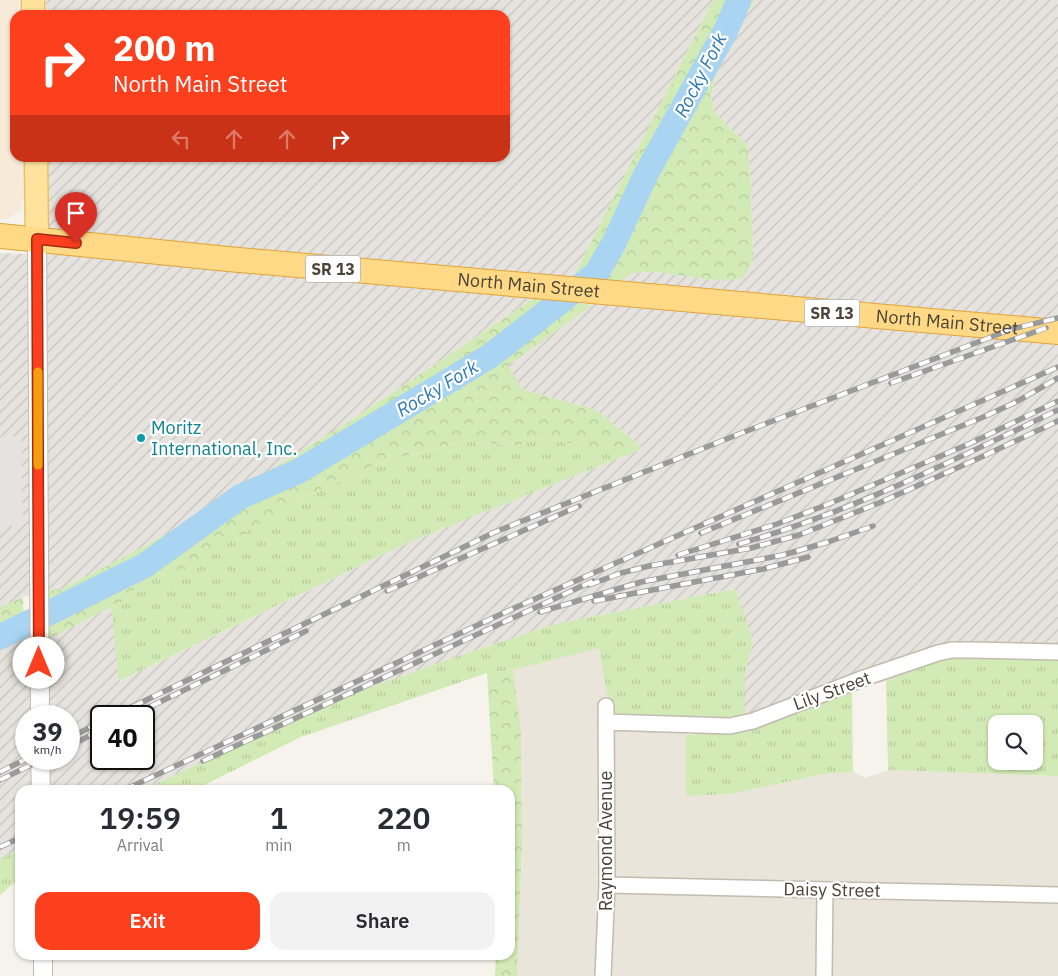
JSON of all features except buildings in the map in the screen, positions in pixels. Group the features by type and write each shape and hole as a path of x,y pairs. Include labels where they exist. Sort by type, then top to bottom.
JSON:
{"highway":[{"name":"North Main Street","path":"0,236 228,259 1058,332"}],"main road":[{"path":"36,162 37,239"}],"street":[{"path":"37,239 40,705"},
{"name":"Lily Street","path":"606,722 730,726 753,721 864,678 938,653 952,650 1058,652"},
{"name":"Raymond Avenue","path":"603,976 607,885 606,706"},
{"path":"40,770 41,785"},
{"name":"Daisy Street","path":"607,885 1058,895"},
{"path":"824,976 825,890"},
{"path":"42,960 43,976"}],"shaded area":[{"path":"0,0 19,0 19,10 10,10 10,162 24,162 25,197 20,210 6,220 0,219"},
{"path":"46,0 713,0 574,276 534,298 353,419 149,544 62,589 44,591 23,597 0,607 0,253 49,255 48,162 510,162 510,10 46,10"},
{"path":"755,0 1058,0 1058,658 886,681 852,688 744,730 745,674 753,641 734,589 555,624 467,653 329,702 154,785 15,785 15,852 0,859 0,645 10,640 44,641 111,607 120,681 410,542 642,449 596,410 522,389 507,366 621,283 630,273 657,272 721,281 753,260 748,146 714,112 711,96 716,76 744,17"},
{"path":"21,436 23,526 0,526 0,437"},
{"path":"600,647 686,719 686,796 730,794 824,774 853,772 865,778 888,770 1058,776 1058,976 517,976 522,846 521,731 513,670"}],"green space":[{"path":"713,0 755,0 744,17 716,76 711,96 714,112 748,146 753,260 743,278 721,281 657,272 630,273 621,283 574,276"},
{"path":"534,298 592,305 508,366 522,389 596,410 638,444 618,447 593,447 538,438 517,446 465,441 380,463 300,499 181,572 165,576 153,568 140,574 133,595 44,641 44,591 62,589 149,544 353,419"},
{"path":"538,438 600,446 638,444 642,449 410,542 119,681 111,607 133,595 140,574 153,568 165,576 300,499 380,463 465,441 516,446"},
{"path":"735,589 753,641 745,674 745,716 686,719 611,718 599,648 513,670 487,673 301,737 204,785 154,785 329,702 555,624"},
{"path":"23,597 24,640 10,640 0,645 0,607"},
{"path":"966,656 1058,658 1058,776 888,770 886,681 939,660"},
{"path":"513,670 521,731 522,846 517,976 495,976 496,960 515,960 515,785 494,785 487,673"},
{"path":"852,688 853,772 824,774 730,794 686,796 686,735 744,730"},
{"path":"15,852 15,882 0,895 0,859"}],"waterway":[{"name":"Rocky Fork","path":"0,637 144,566 240,497 299,471 490,356 596,274 614,243 646,174 726,30 739,0"}],"railway":[{"path":"136,705 495,532 739,434 1012,329 1058,318"},
{"path":"891,383 1046,328"},
{"path":"135,785 510,610 1058,367"},
{"path":"701,533 981,418 1014,403 1058,378"},
{"path":"678,555 777,524 826,505 971,443 1058,401"},
{"path":"739,544 781,531 862,501 941,466 1058,410"},
{"path":"589,585 621,573 649,566 751,548 799,535 879,503 1058,421"},
{"path":"387,591 579,506"},
{"path":"540,612 641,582 783,555 873,526"},
{"path":"594,601 763,569 808,557"},
{"path":"203,761 593,581"},
{"path":"154,705 306,631"},
{"path":"80,732 90,728"},
{"path":"80,740 90,736"},
{"path":"0,772 15,764"},
{"path":"0,780 20,770"},
{"path":"0,847 15,840"}],"slow traffic":[{"path":"38,372 38,465"}],"place":[{"name":"Moritz International, Inc.","path":"141,438"}],"route":[{"path":"39,663 37,239 76,243"}]}
